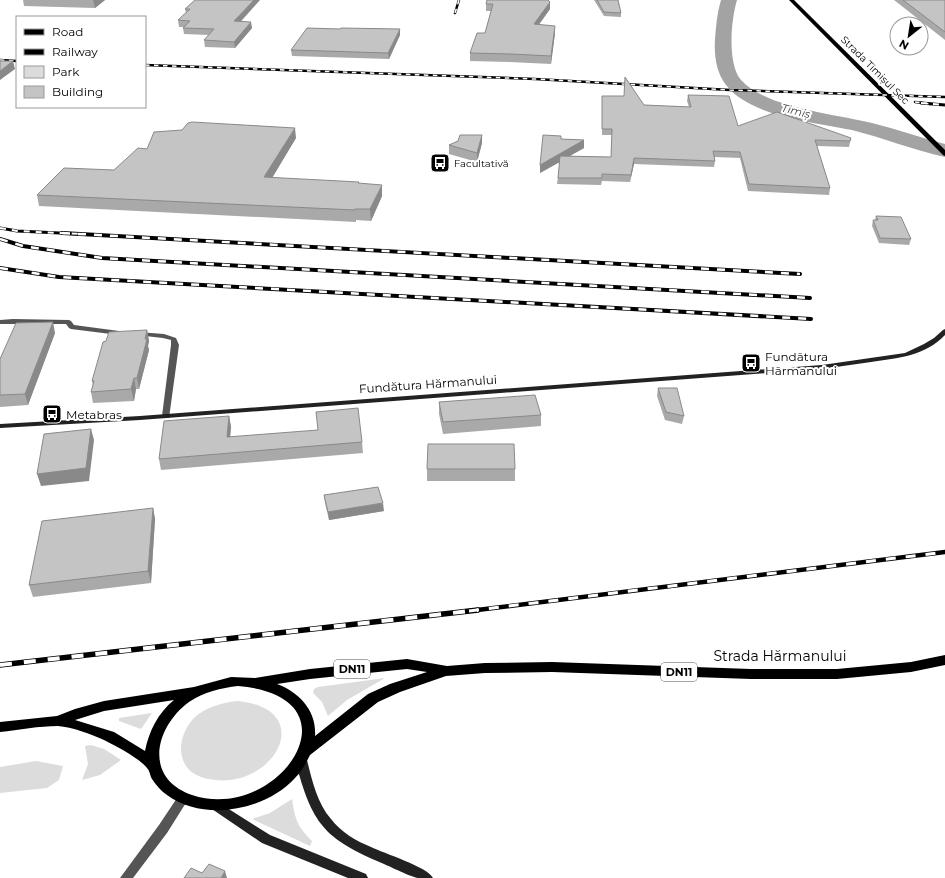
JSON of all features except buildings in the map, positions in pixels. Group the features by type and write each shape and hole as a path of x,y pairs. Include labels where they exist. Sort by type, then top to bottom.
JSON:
{"main road":[{"name":"Strada Timișul Sec","path":"791,0 945,154"},
{"name":"Fundătura Hărmanului","path":"0,426 166,416 822,367 906,355 918,351 934,342 945,331"},
{"name":"Strada Hărmanului","path":"199,691 185,699 163,720 156,732 151,754 153,765 163,783 183,798 197,803 212,804 236,803 258,796 272,789 284,780 303,756 373,698 395,688 447,671 486,668 552,667 751,674 837,674 911,667 945,660"},
{"name":"Strada Hărmanului","path":"0,727 58,721 75,714 104,706 199,691 228,682 258,682 310,674 407,664 447,671"},
{"name":"Strada Hărmanului","path":"258,682 270,685 291,696 304,713 308,734 303,756"},
{"name":"Strada Hărmanului","path":"58,721 82,726 106,734 133,748 153,765"},
{"path":"303,756 308,788 322,819 333,832 348,842 427,878"},
{"path":"212,804 266,839 362,878"}],"street":[{"path":"0,322 69,322 71,327 103,332 164,336 174,339 175,346 166,416"},
{"path":"126,878 163,829 183,798"}],"green space":[{"path":"385,678 347,700 328,716 322,702 313,693 314,689 318,687"},
{"path":"237,701 263,707 277,719 282,734 278,749 266,764 249,775 228,780 204,778 195,774 183,761 181,753 183,735 187,727 193,719 203,711 219,704"},
{"path":"152,713 141,729 119,721 119,718"},
{"path":"91,745 104,749 121,760 100,775 82,780 88,764 85,746"},
{"path":"36,761 63,766 59,780 47,788 0,793 0,767"},
{"path":"292,799 294,812 298,822 303,831 312,841 310,846 252,819 270,813"}],"waterway":[{"name":"Timiș","path":"729,0 725,27 725,60 730,77 742,92 772,106 866,128 945,151"}],"railway":[{"path":"455,13 459,0"},
{"path":"0,60 16,61"},
{"path":"146,65 535,79 730,90 945,97"},
{"path":"915,102 927,104"},
{"path":"921,103 927,104"},
{"path":"927,104 945,105"},
{"path":"927,104 931,104"},
{"path":"0,228 17,231 75,234"},
{"path":"62,233 75,234"},
{"path":"75,234 81,234"},
{"path":"75,234 800,274"},
{"path":"0,239 23,246 102,258 810,298"},
{"path":"0,268 59,277 811,319"},
{"path":"469,611 945,552"},
{"path":"0,665 478,610"}],"place":[{"name":"Facultativă","path":"440,163"},
{"name":"Fundătura Hărmanului","path":"751,363"},
{"name":"Metabras","path":"52,414"}]}
